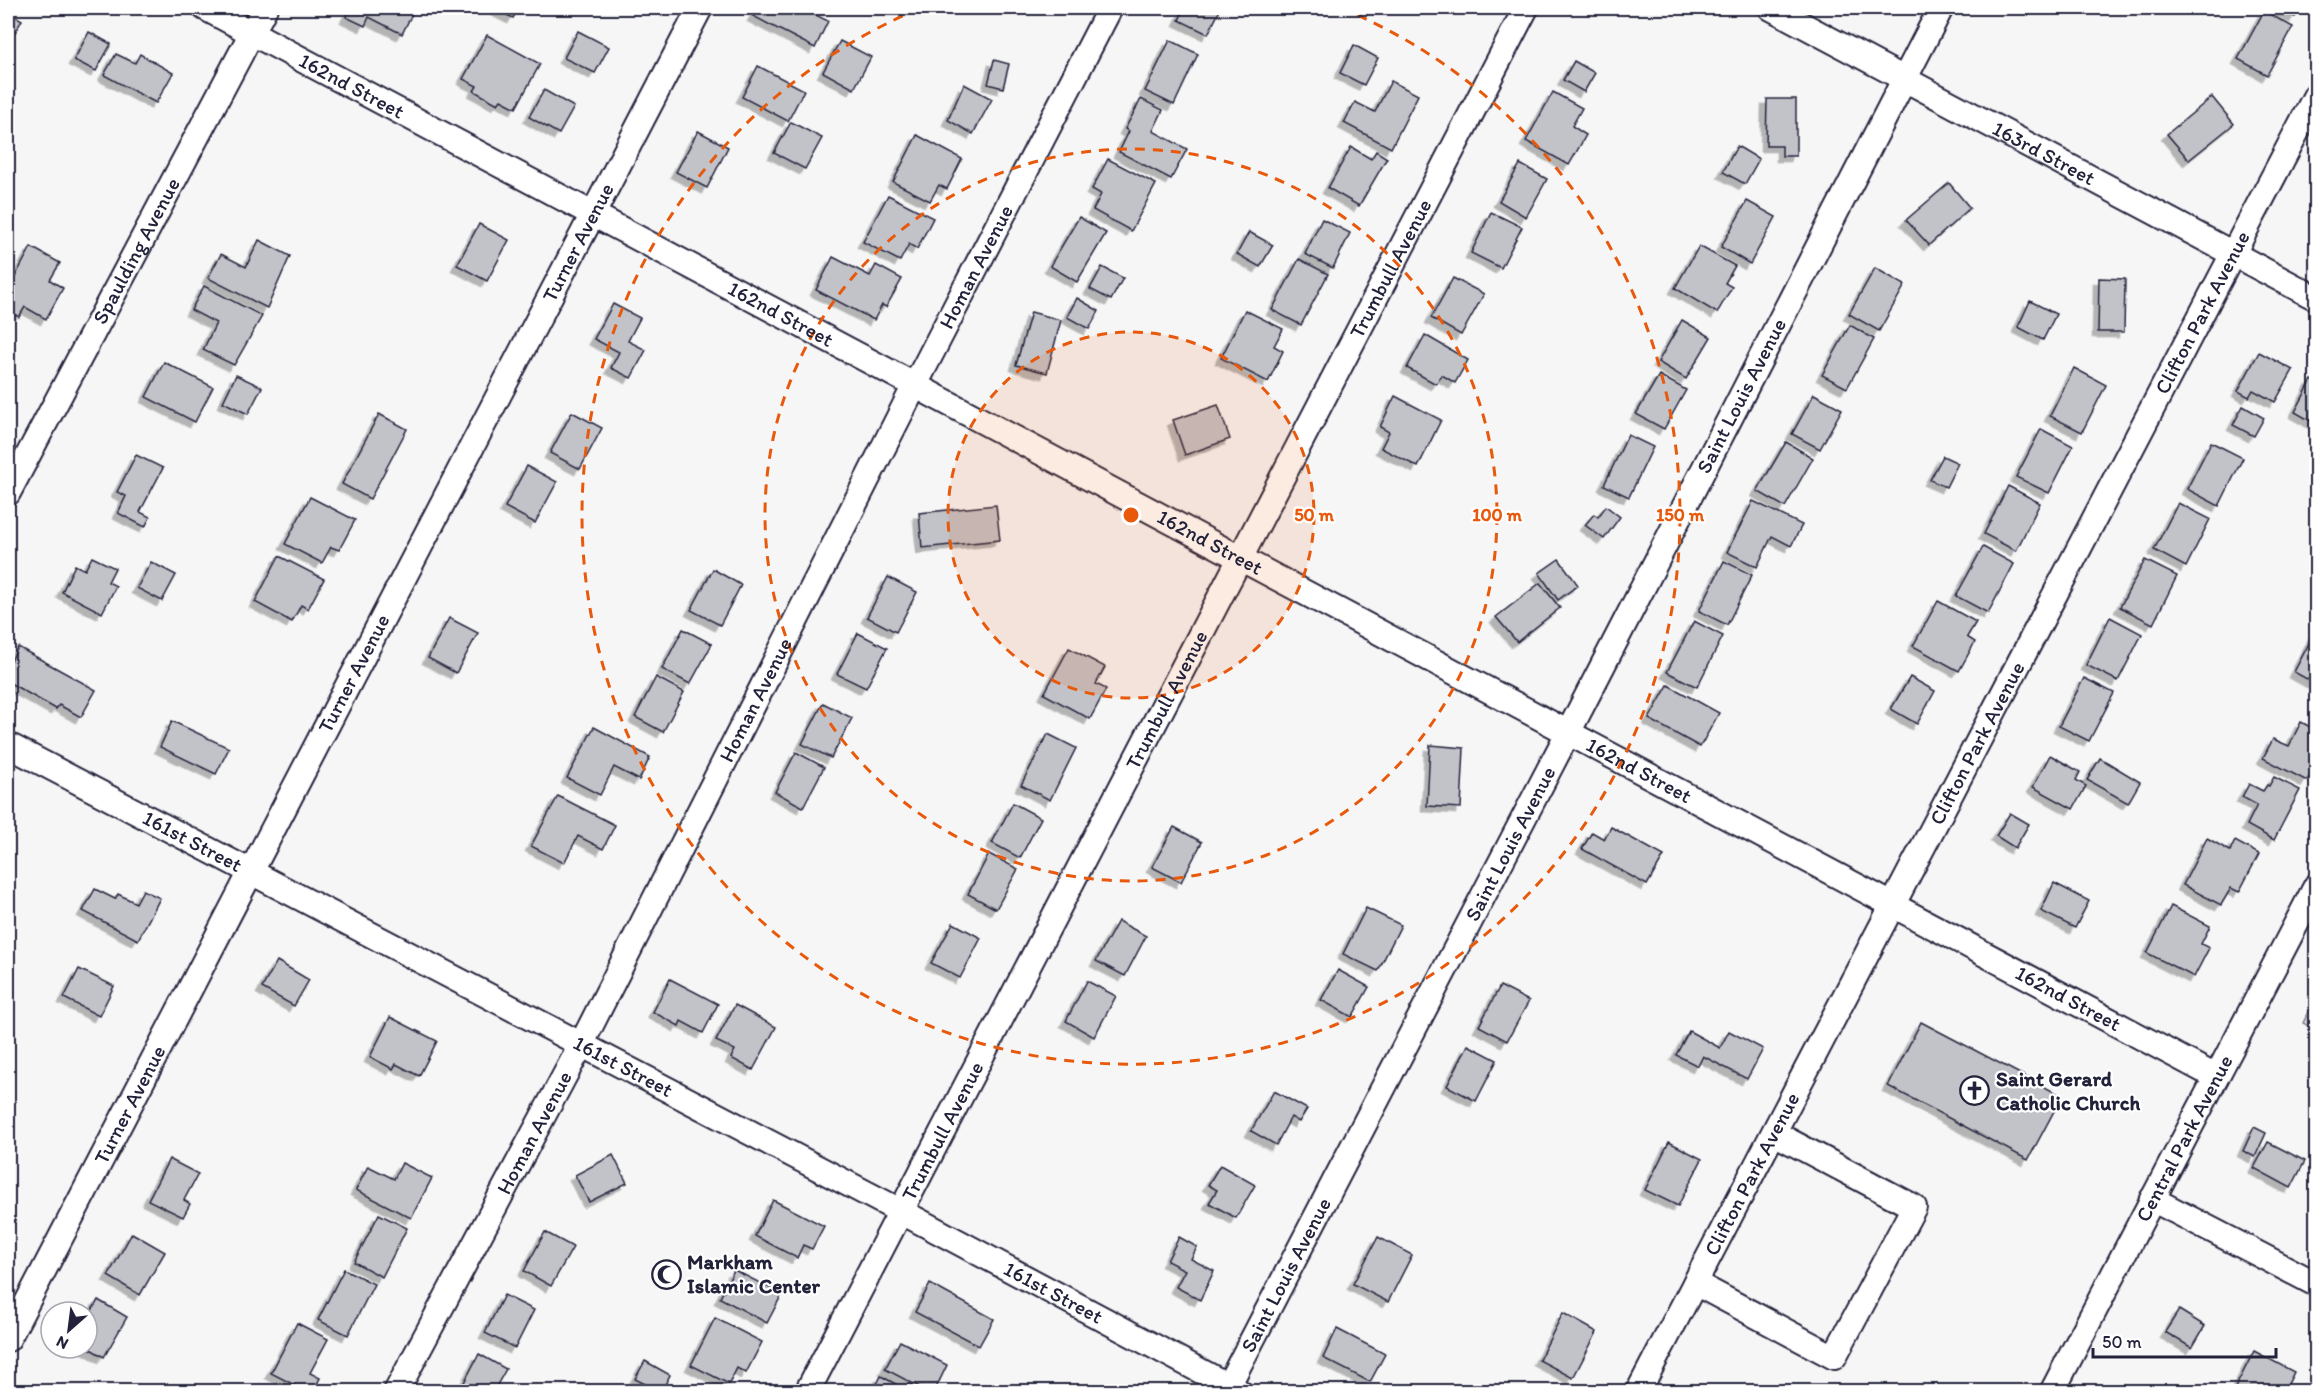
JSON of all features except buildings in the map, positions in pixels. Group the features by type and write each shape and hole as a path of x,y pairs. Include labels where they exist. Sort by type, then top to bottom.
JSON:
{"street":[{"name":"162nd Street","path":"205,8 2216,1077"},
{"name":"Spaulding Avenue","path":"8,493 265,8"},
{"name":"Turner Avenue","path":"8,1339 700,8"},
{"name":"Homan Avenue","path":"396,1392 581,1045 915,385 1110,8"},
{"name":"Trumbull Avenue","path":"807,1392 1527,8"},
{"name":"163rd Street","path":"1771,8 2316,298"},
{"name":"Saint Louis Avenue","path":"1231,1390 1941,8"},
{"name":"Clifton Park Avenue","path":"1638,1392 2316,95"},
{"name":"161st Street","path":"8,745 902,1212 1231,1390"},
{"name":"Central Park Avenue","path":"2052,1392 2316,886"},
{"path":"1695,1283 1834,1357 1914,1207 1774,1133"},
{"path":"2152,1199 2316,1284"}],"shaded area":[{"path":"2316,997 2316,1030 2303,1023"}],"place":[{"name":"Saint Gerard Catholic Church","path":"1975,1091"},
{"name":"Markham Islamic Center","path":"666,1274"}]}
